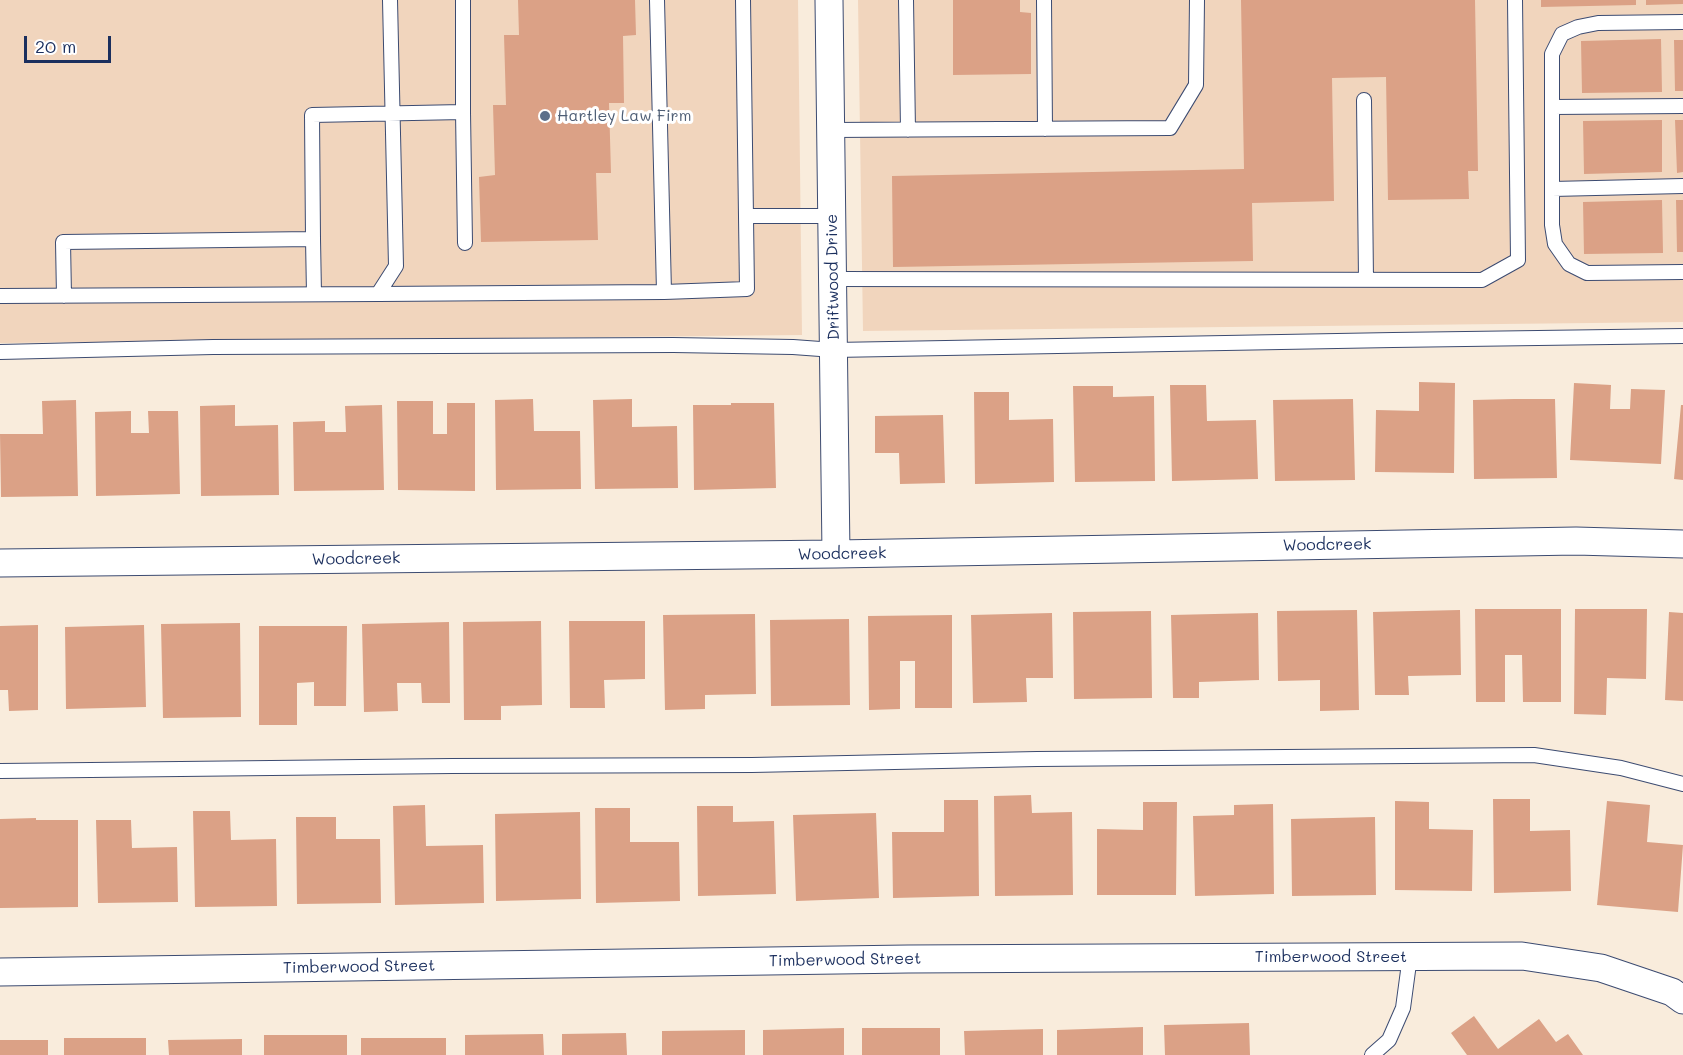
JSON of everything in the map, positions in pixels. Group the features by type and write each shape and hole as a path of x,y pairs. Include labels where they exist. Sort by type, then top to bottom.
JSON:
{"street":[{"name":"Driftwood Drive","path":"829,0 836,554"},
{"name":"Woodcreek","path":"0,563 836,554 1576,541 1683,544"},
{"name":"Timberwood Street","path":"0,972 920,959 1522,956 1601,968 1672,992 1683,1000"}],"lane":[{"path":"378,294 396,266 390,0"},
{"path":"463,0 465,243"},
{"path":"657,0 664,292"},
{"path":"0,296 664,292 747,289 743,0"},
{"path":"906,0 908,130"},
{"path":"1044,0 1045,129"},
{"path":"831,130 1170,128 1196,85 1197,0"},
{"path":"833,279 1482,280 1518,260 1515,0"},
{"path":"1683,22 1598,23 1578,27 1562,34 1552,54 1552,225 1555,244 1569,264 1587,273 1683,272"},
{"path":"1364,100 1366,280"},
{"path":"1552,107 1683,106"},
{"path":"314,294 312,115 463,112"},
{"path":"1552,189 1683,186"},
{"path":"746,216 832,216"},
{"path":"64,296 63,242 313,239"},
{"path":"0,352 213,347 673,345 834,350 1683,336"},
{"path":"0,771 752,765 1037,759 1534,754 1621,768 1683,784"},
{"path":"1372,1055 1389,1040 1403,1008 1410,956"}],"shaded area":[{"path":"0,0 798,0 802,335 0,343"},
{"path":"858,0 1683,0 1683,322 863,331"}],"building":[{"path":"518,0 635,0 636,35 623,36 624,103 609,103 611,173 596,173 598,240 481,242 479,177 495,175 493,105 506,105 504,35 519,35"},
{"path":"953,0 1020,0 1020,12 1031,13 1031,74 953,75"},
{"path":"1241,0 1475,0 1478,171 1468,171 1469,199 1388,200 1386,77 1332,78 1334,201 1252,203 1253,261 893,267 892,176 1244,169"},
{"path":"1541,0 1636,0 1636,5 1541,7"},
{"path":"1646,0 1683,0 1683,4 1646,5"},
{"path":"1661,39 1662,92 1582,93 1581,41"},
{"path":"1674,40 1683,40 1683,91 1675,91"},
{"path":"1662,120 1662,172 1584,174 1583,121"},
{"path":"1675,120 1683,120 1683,172 1677,173"},
{"path":"1662,200 1663,253 1584,254 1583,202"},
{"path":"1676,200 1683,200 1683,252 1677,252"},
{"path":"1419,382 1455,383 1454,473 1375,472 1376,410 1419,411"},
{"path":"1574,383 1611,385 1610,409 1630,409 1631,389 1665,390 1661,464 1570,460"},
{"path":"1170,385 1206,385 1207,421 1256,420 1258,479 1172,481"},
{"path":"1073,386 1113,386 1113,397 1154,396 1155,481 1075,482"},
{"path":"974,392 1009,392 1009,420 1053,419 1054,482 975,484"},
{"path":"533,399 534,431 580,431 581,489 496,490 495,400"},
{"path":"632,399 632,427 677,426 678,488 595,489 593,400"},
{"path":"1353,399 1355,480 1275,481 1273,400"},
{"path":"1555,399 1557,478 1474,479 1473,400"},
{"path":"76,400 78,496 1,497 0,434 43,434 42,401"},
{"path":"397,401 433,401 433,434 447,434 447,403 475,403 475,491 398,490"},
{"path":"731,403 774,403 776,488 694,490 693,405 731,405"},
{"path":"235,405 235,426 278,425 279,495 201,496 200,406"},
{"path":"382,405 384,490 294,491 293,422 325,421 325,432 346,432 345,406"},
{"path":"1681,405 1683,405 1683,480 1674,479"},
{"path":"131,411 131,433 149,433 148,411 178,411 180,494 96,496 95,412"},
{"path":"943,415 945,483 900,484 899,453 875,453 875,416"},
{"path":"1475,609 1561,609 1561,702 1523,702 1522,655 1505,655 1505,702 1476,702"},
{"path":"1575,609 1647,609 1646,679 1607,678 1606,715 1574,714"},
{"path":"1357,610 1359,710 1320,711 1320,680 1278,681 1277,611"},
{"path":"1460,610 1461,675 1408,676 1409,695 1375,695 1373,612"},
{"path":"1151,611 1152,698 1074,699 1073,612"},
{"path":"1669,612 1683,613 1683,701 1665,700"},
{"path":"1052,613 1053,678 1026,678 1027,702 973,703 971,615"},
{"path":"1258,613 1259,680 1199,682 1199,698 1173,698 1171,615"},
{"path":"755,614 756,694 705,695 705,709 665,710 663,615"},
{"path":"952,615 952,708 915,708 915,661 900,661 900,709 869,710 868,616"},
{"path":"849,619 850,705 771,706 770,620"},
{"path":"541,621 542,705 501,706 501,720 464,720 463,622"},
{"path":"569,621 645,621 645,679 604,680 605,708 570,708"},
{"path":"449,622 450,703 422,703 421,683 397,683 398,711 364,712 362,624"},
{"path":"240,623 241,717 163,718 161,624"},
{"path":"38,625 38,710 9,711 8,690 0,690 0,626"},
{"path":"144,625 146,707 66,709 65,627"},
{"path":"259,626 347,626 346,706 314,706 314,682 297,683 297,725 259,725"},
{"path":"1031,795 1032,813 1072,812 1073,895 995,896 994,796"},
{"path":"1493,799 1530,799 1530,831 1570,830 1571,891 1494,893"},
{"path":"944,800 978,800 979,896 893,898 892,832 944,832"},
{"path":"1395,801 1429,802 1429,829 1473,830 1472,891 1395,890"},
{"path":"1607,801 1650,805 1647,842 1683,845 1678,912 1597,905"},
{"path":"1143,802 1177,802 1176,895 1097,895 1097,829 1143,830"},
{"path":"1273,804 1274,894 1195,896 1193,816 1234,815 1234,805"},
{"path":"425,805 426,846 483,845 484,903 395,905 393,806"},
{"path":"697,806 733,806 733,822 774,821 776,894 698,896"},
{"path":"595,808 630,808 630,842 679,842 680,901 596,903"},
{"path":"193,811 230,811 231,840 276,839 277,906 195,907"},
{"path":"580,812 581,899 496,901 495,814"},
{"path":"876,813 879,898 796,901 793,815"},
{"path":"296,817 336,817 336,839 380,839 381,903 297,904"},
{"path":"1375,817 1376,895 1292,896 1291,819"},
{"path":"36,818 36,820 78,820 78,907 0,908 0,819"},
{"path":"96,820 131,820 132,848 177,847 178,902 98,903"},
{"path":"1474,1016 1498,1049 1539,1019 1556,1042 1568,1034 1583,1055 1467,1055 1451,1033"},
{"path":"1249,1023 1250,1055 1165,1055 1164,1025"},
{"path":"1143,1027 1143,1055 1057,1055 1057,1030"},
{"path":"844,1028 844,1055 763,1055 763,1030"},
{"path":"862,1028 940,1028 940,1055 862,1055"},
{"path":"1043,1029 1043,1055 965,1055 964,1031"},
{"path":"745,1030 745,1055 662,1055 662,1031"},
{"path":"626,1033 627,1055 562,1055 562,1034"},
{"path":"543,1034 544,1055 465,1055 465,1035"},
{"path":"264,1035 347,1035 347,1055 264,1055"},
{"path":"64,1038 146,1038 146,1055 64,1055"},
{"path":"361,1038 446,1038 446,1055 361,1055"},
{"path":"242,1039 242,1055 169,1055 168,1040"},
{"path":"0,1040 48,1040 48,1055 0,1055"}],"place":[{"name":"Hartley Law Firm","path":"545,116"}]}
